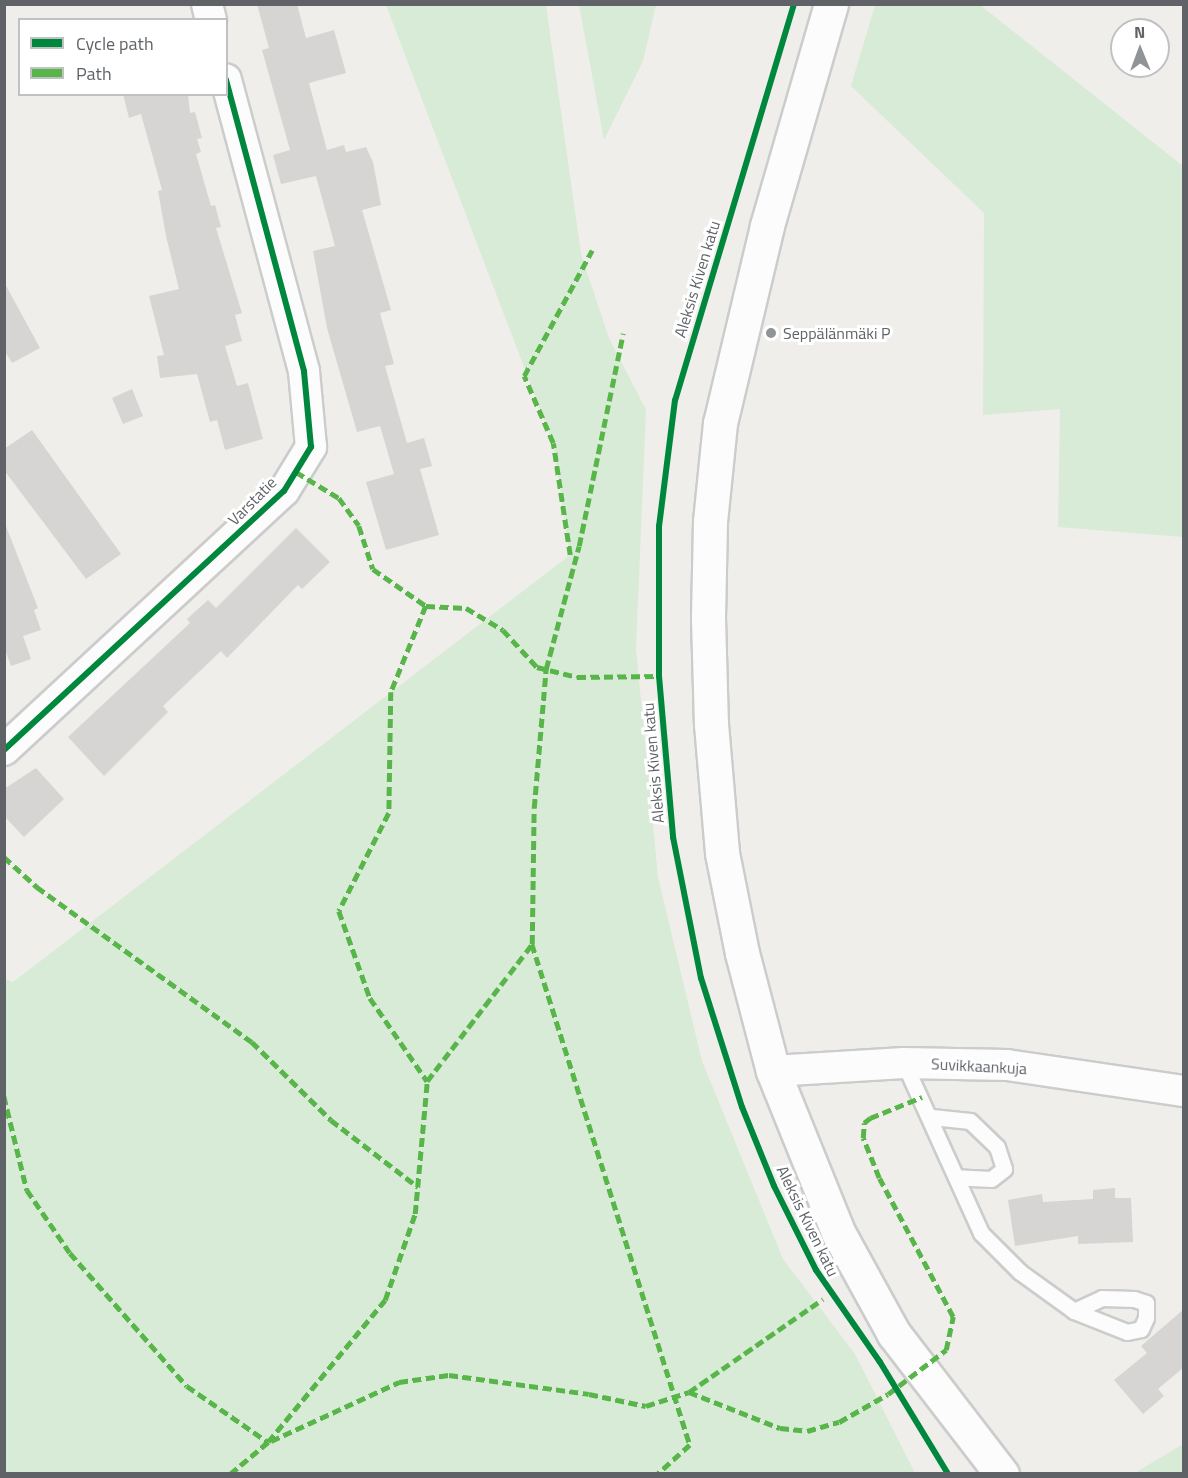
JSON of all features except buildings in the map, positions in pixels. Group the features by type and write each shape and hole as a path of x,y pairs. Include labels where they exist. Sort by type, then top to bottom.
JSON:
{"main road":[{"name":"Aleksis Kiven katu","path":"831,4 742,322 720,423 710,522 711,724 722,853 742,953 773,1071 839,1234 894,1334 1002,1473"}],"street":[{"name":"Varstatie","path":"4,750 284,490 311,447 304,371 228,86"},
{"name":"Suvikkaankuja","path":"773,1071 904,1064 1007,1065 1184,1091"}],"lane":[{"path":"904,1064 932,1117 981,1233 1020,1272 1074,1311"},
{"path":"932,1117 970,1121 997,1147 1004,1169 992,1179 956,1177"}],"green space":[{"path":"386,5 546,5 581,254 609,338 646,410 636,648 658,877 702,1061 783,1259 855,1354 915,1473 5,1473 5,979 13,982 570,555 553,443"},
{"path":"579,5 656,5 643,61 604,140"},
{"path":"875,5 980,5 1183,166 1183,537 1058,527 1060,409 983,415 984,213 851,86"},
{"path":"1183,1444 1183,1473 1135,1473"}],"marked path":[{"path":"570,555 553,443 524,376 592,250"},
{"path":"230,1474 268,1442 385,1300 415,1214 427,1081 532,944 534,808 546,669 579,546 623,334"},
{"path":"296,472 339,498 359,526 373,569 426,606 466,608 503,630 537,667 577,677 659,676"},
{"path":"426,606 391,692 389,813 339,911 370,998 427,1081"},
{"path":"4,857 37,887 252,1042 331,1120 418,1187"},
{"path":"532,944 690,1445 658,1474"},
{"path":"4,1096 27,1190 70,1253 187,1386 268,1442"},
{"path":"689,1392 780,1428 807,1431 839,1422 888,1394 946,1350 953,1317 879,1178 863,1138 864,1123 870,1118 922,1097"},
{"path":"271,1441 399,1382 449,1375 589,1394 646,1406 689,1392 823,1299"}],"cycle path":[{"path":"794,4 675,400 659,526 659,676 673,837 701,978 742,1107 774,1186 816,1270 880,1362 948,1474"},
{"path":"4,750 284,491 311,447 304,371 228,86"}],"place":[{"name":"Seppälänmäki P","path":"771,333"}]}
